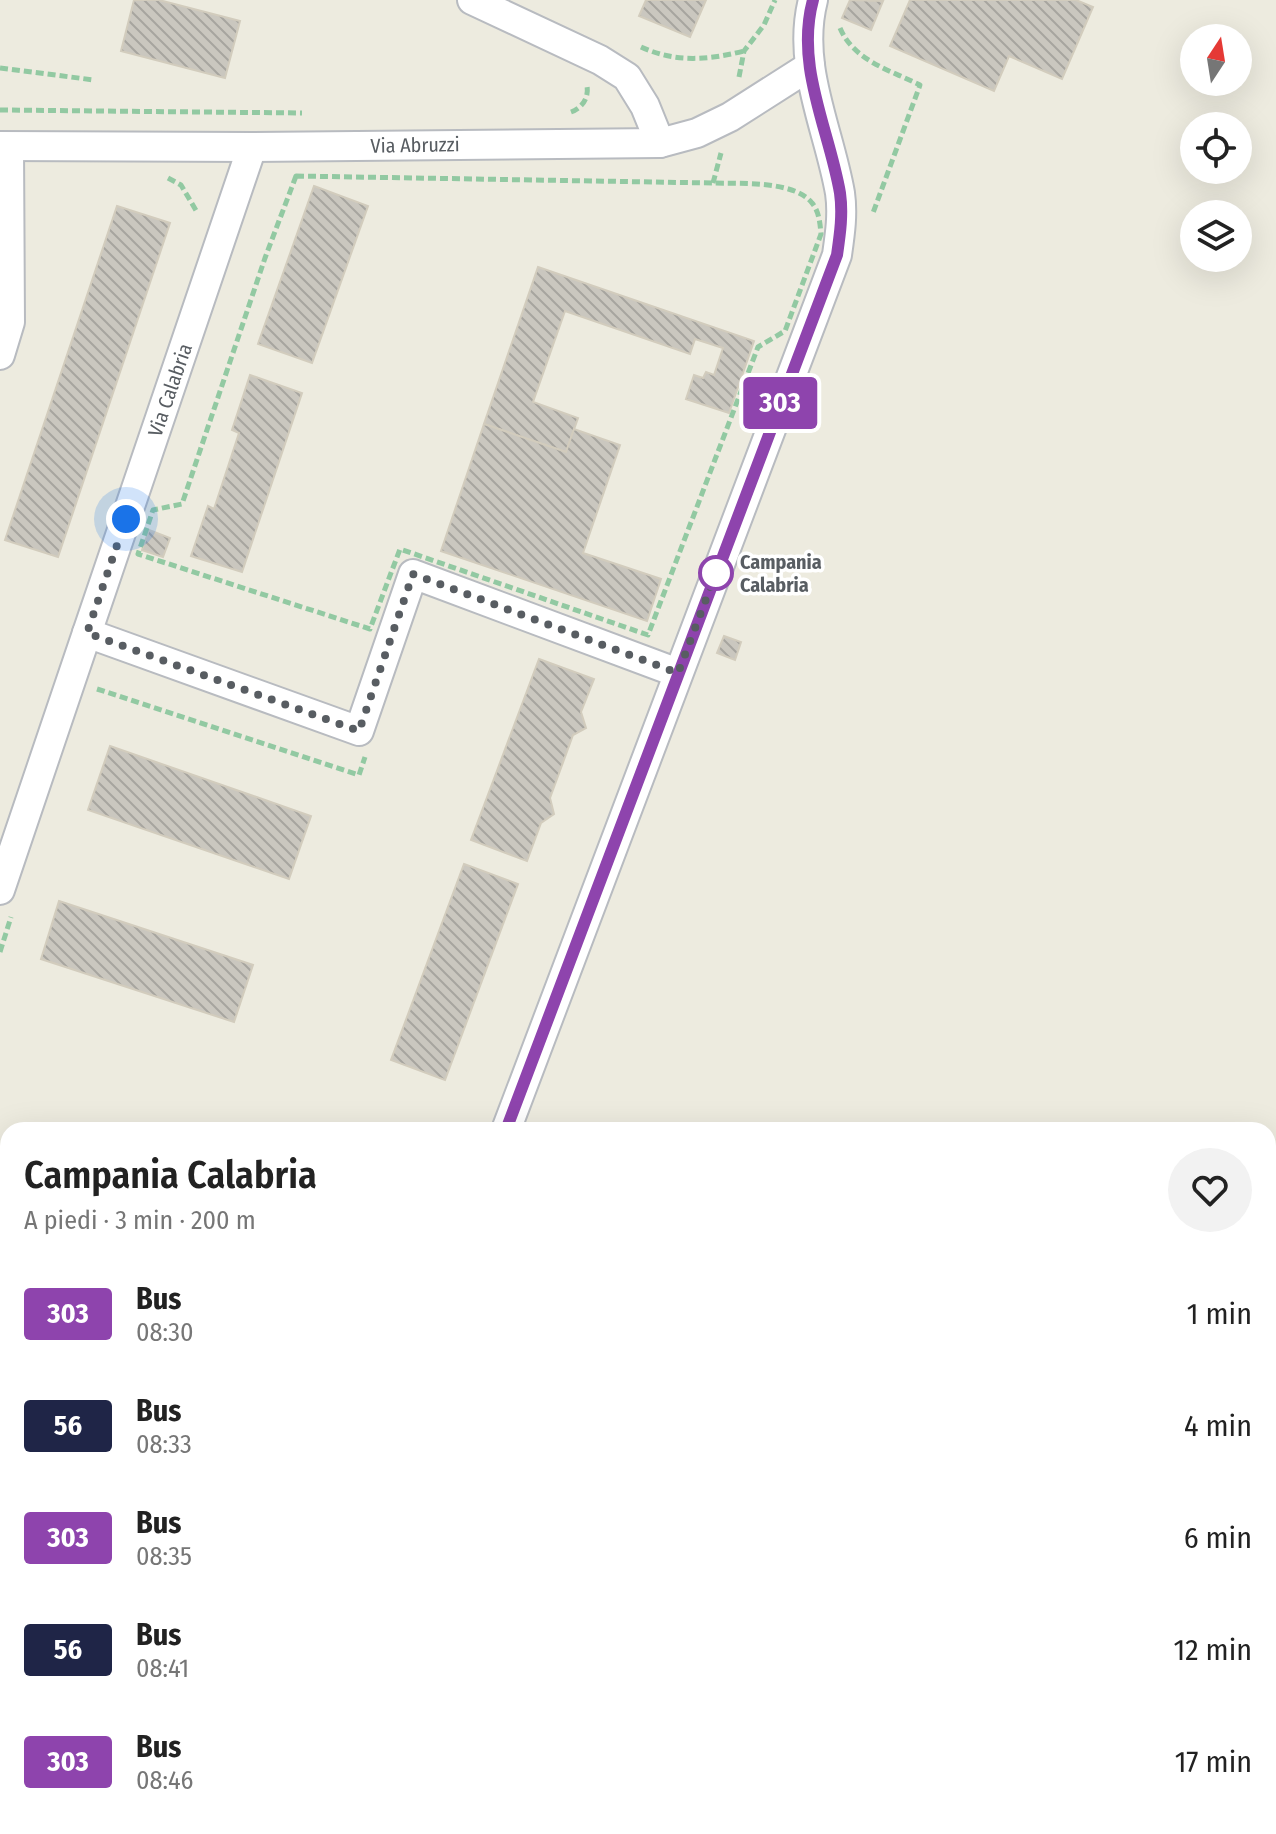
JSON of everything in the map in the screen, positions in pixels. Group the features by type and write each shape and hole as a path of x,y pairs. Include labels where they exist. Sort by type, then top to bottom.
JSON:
{"street":[{"path":"472,0 600,60 627,77 645,106 660,143"},
{"path":"509,1122 837,255 842,223 840,194 810,66 807,31 813,0"},
{"name":"Via Abruzzi","path":"5,146 660,143 697,133 730,117 810,66"},
{"path":"0,355 5,321 5,146"},
{"name":"Via Calabria","path":"0,890 252,147"},
{"path":"87,633 359,731 413,574 678,673"}],"path":[{"path":"636,45 659,55 687,60 744,51 764,25 775,0"},
{"path":"0,68 94,80"},
{"path":"563,116 579,109 585,101 588,92 586,80"},
{"path":"0,110 313,113"},
{"path":"165,176 181,185 202,222"},
{"path":"138,554 153,510 182,504 296,176 713,183 780,187 800,192 812,203 819,218 821,234 785,331 758,347 648,635"}],"building":[{"path":"134,0 159,0 240,21 225,78 121,51"},
{"path":"646,0 706,0 690,37 639,16"},
{"path":"850,0 883,1 871,30 842,18"},
{"path":"910,0 1076,0 1093,7 1062,79 1009,56 994,91 890,46"},
{"path":"314,186 368,206 312,363 258,344"},
{"path":"117,206 170,223 58,557 5,540"},
{"path":"538,267 754,341 729,413 686,399 694,375 703,378 706,372 714,375 723,348 695,339 690,354 565,311 533,402 578,418 566,452 484,424"},
{"path":"250,375 302,393 242,572 191,556 208,506 214,509 239,433 232,430"},
{"path":"484,424 566,452 574,429 620,445 583,553 661,579 647,621 441,551"},
{"path":"149,530 170,538 163,557 142,550"},
{"path":"724,636 741,642 735,660 717,653"},
{"path":"539,659 594,679 581,712 586,728 573,735 550,798 554,814 541,823 527,861 471,840"},
{"path":"110,746 311,816 289,879 88,810"},
{"path":"464,864 518,884 445,1080 391,1060"},
{"path":"59,901 253,965 234,1022 41,959"}],"bus line":[{"name":"303","path":"509,1122 837,255 842,223 840,194 810,66 807,31 813,0"}],"place":[{"name":"Campania Calabria","path":"716,573"}],"route":[{"path":"126,519 87,633 359,731 413,574 678,673 716,573"}]}
